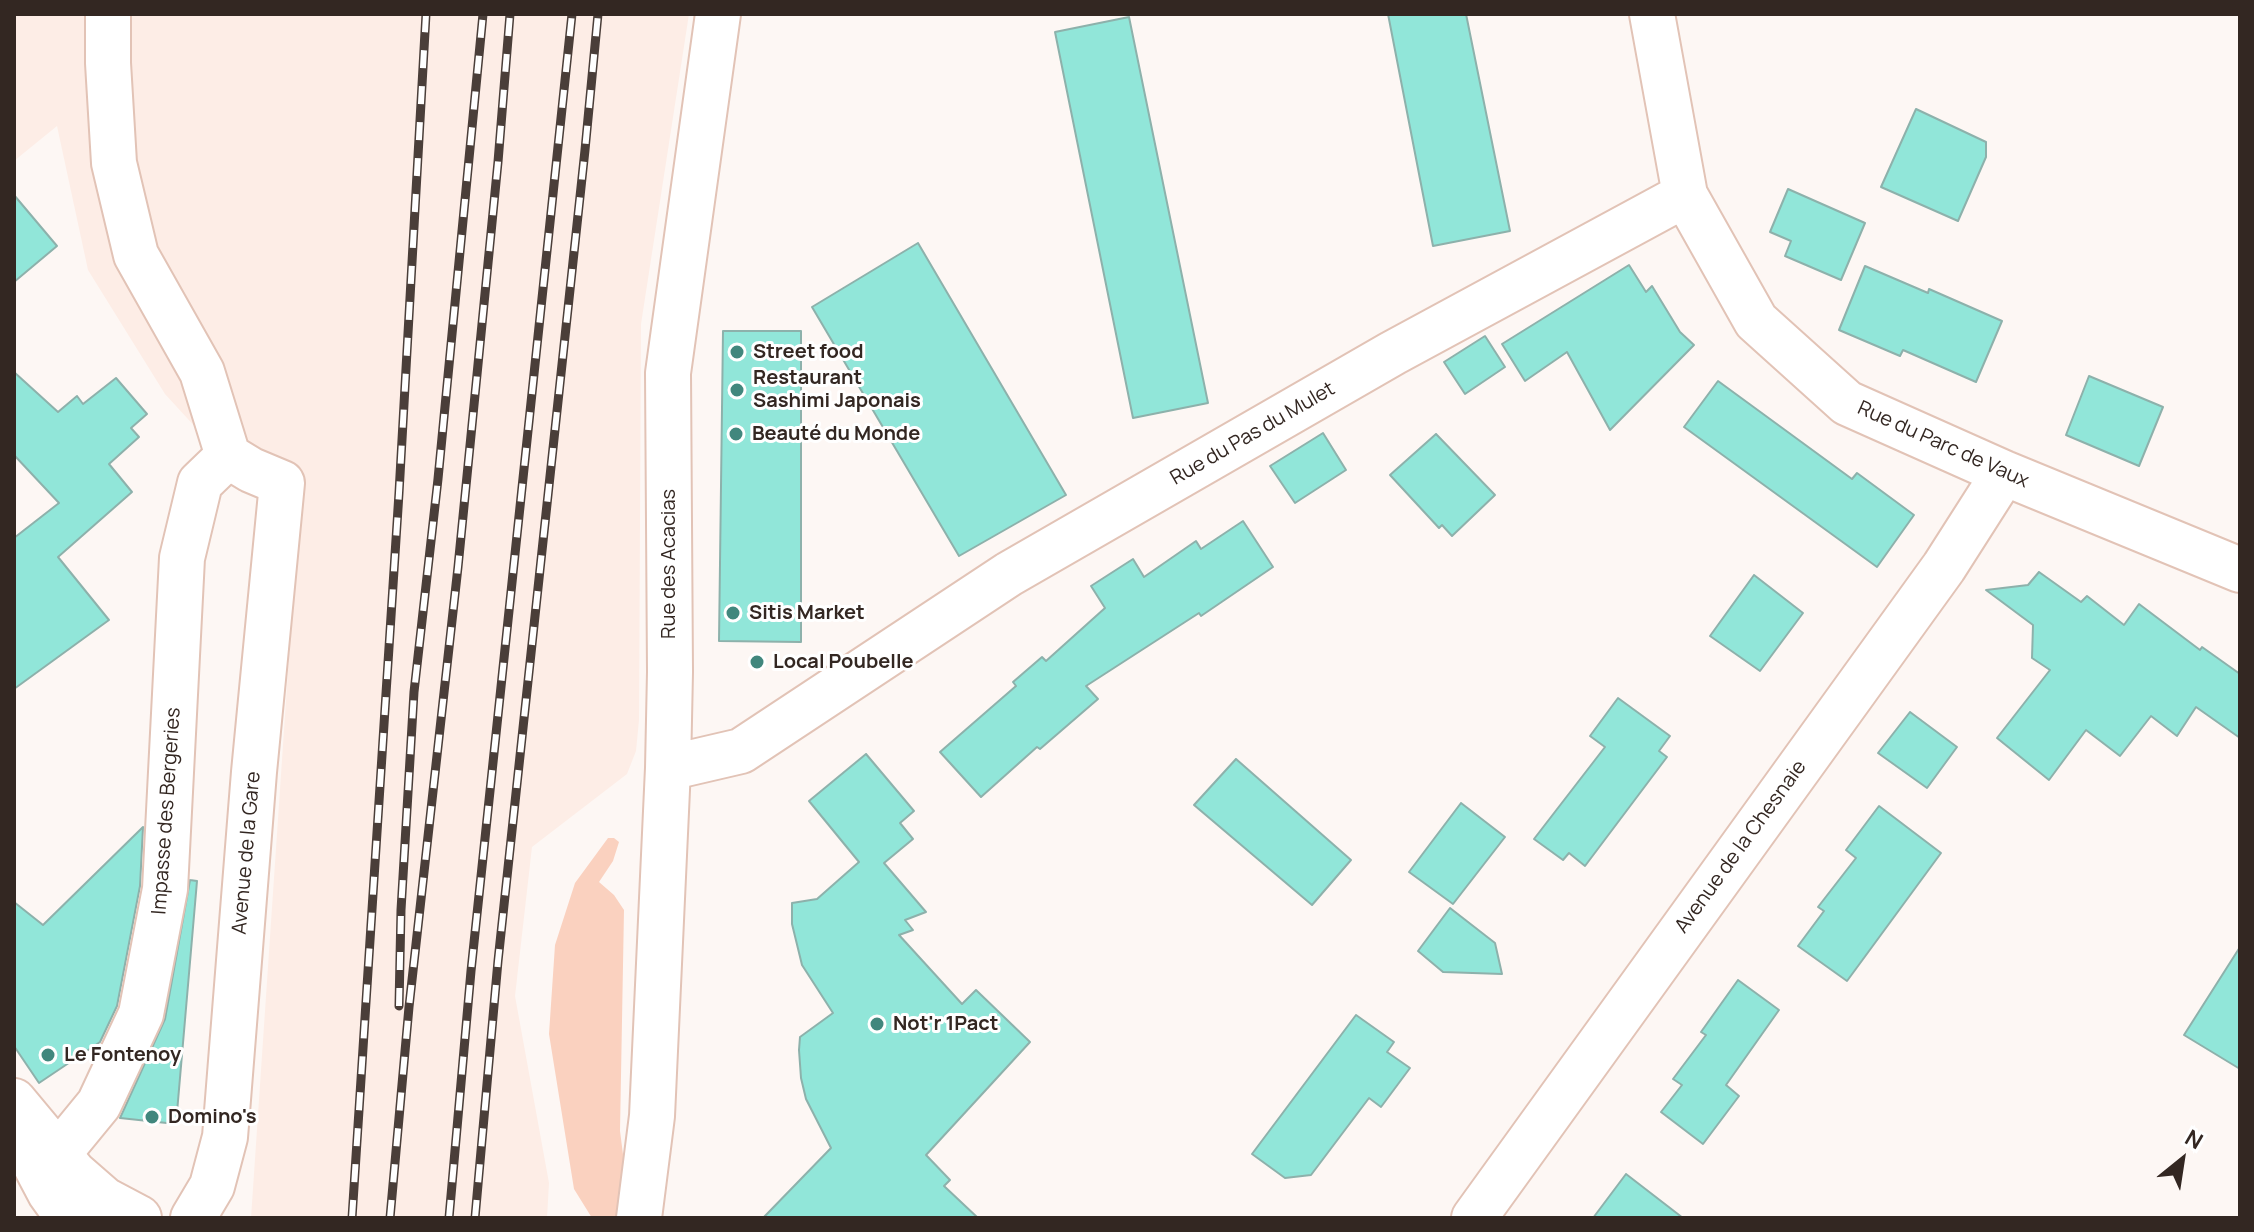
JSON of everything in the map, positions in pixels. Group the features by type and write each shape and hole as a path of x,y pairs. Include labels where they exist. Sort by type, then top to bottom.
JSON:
{"street":[{"path":"108,14 114,163 136,255 202,372 228,456"},
{"name":"Rue des Acacias","path":"639,1218 652,1116 668,768 668,373 718,14"},
{"path":"1652,14 1685,195"},
{"name":"Rue du Pas du Mulet","path":"668,768 741,751 1009,574 1393,353 1685,195"},
{"name":"Rue du Parc de Vaux","path":"1685,195 1756,321 1847,403 2004,473 2240,570"},
{"name":"Avenue de la Gare","path":"193,1218 212,1186 225,1137 254,772 282,483 228,456"},
{"name":"Impasse des Bergeries","path":"58,1154 99,1104 141,1014 165,889 182,558 200,483 228,456"},
{"name":"Avenue de la Chesnaie","path":"1474,1218 1944,567 2004,473"},
{"path":"14,1101 74,1173 105,1200 139,1218"},
{"name":"Rue des Acacias","path":"652,1116 663,1218"},
{"path":"14,1126 50,1193 68,1218"},
{"path":"150,1218 164,1218"}],"shaded area":[{"path":"14,14 689,14 641,324 639,720 636,751 627,774 532,847 515,996 549,1183 547,1218 251,1218 297,538 165,394 88,270 57,126 14,161"},
{"path":"608,838 619,842 613,861 599,882 614,895 624,910 620,1131 625,1170 617,1215 614,1218 592,1218 574,1189 549,1034 555,945 575,883"}],"building":[{"path":"1388,14 1466,14 1510,231 1433,246"},
{"path":"1129,17 1208,403 1133,418 1055,32"},
{"path":"1916,109 1986,142 1986,157 1958,221 1881,187"},
{"path":"1788,189 1865,223 1841,280 1785,256 1791,241 1770,232"},
{"path":"14,195 57,246 14,282"},
{"path":"918,243 1066,495 959,556 812,307"},
{"path":"1629,265 1646,292 1652,286 1680,332 1694,345 1610,430 1567,352 1525,381 1502,344"},
{"path":"1865,266 1928,293 1929,289 2002,321 1976,382 1903,350 1900,356 1839,330"},
{"path":"723,331 801,331 801,642 719,641"},
{"path":"1485,336 1505,367 1465,394 1444,362"},
{"path":"14,372 58,412 77,396 83,404 116,378 147,414 131,428 139,437 109,464 132,492 58,557 109,620 14,689 14,538 59,503 14,455"},
{"path":"2089,376 2163,407 2139,466 2066,435"},
{"path":"1718,381 1852,479 1857,473 1914,515 1877,567 1684,427"},
{"path":"1323,433 1346,470 1295,503 1270,466"},
{"path":"1436,434 1495,495 1452,536 1442,525 1439,528 1390,475"},
{"path":"1243,521 1273,567 1201,616 1199,613 1086,686 1098,699 981,797 940,752 1016,686 1013,682 1042,657 1046,661 1105,608 1091,586 1133,559 1144,577 1196,541 1201,549"},
{"path":"2039,572 2081,602 2087,596 2124,625 2139,604 2200,650 2202,647 2240,674 2240,738 2196,707 2177,736 2151,716 2120,756 2086,730 2049,780 1997,738 2050,670 2032,658 2033,625 1986,590 2028,585"},
{"path":"1754,575 1803,613 1760,671 1710,636"},
{"path":"1618,698 1670,736 1659,751 1667,757 1585,866 1569,853 1563,860 1534,839 1605,747 1590,736"},
{"path":"1910,712 1957,747 1927,788 1878,753"},
{"path":"866,754 914,811 900,823 913,839 884,863 926,912 905,920 913,930 899,935 962,1004 976,990 1030,1042 926,1155 950,1180 944,1186 978,1218 763,1218 831,1148 806,1099 799,1050 800,1037 833,1013 802,965 792,924 792,903 817,899 859,862 809,801"},
{"path":"1236,759 1351,860 1312,905 1194,805"},
{"path":"1461,803 1505,837 1453,904 1409,872"},
{"path":"1879,806 1941,853 1847,981 1798,946 1824,911 1818,907 1856,858 1846,850"},
{"path":"143,827 140,886 117,1006 100,1042 39,1083 14,1046 14,902 43,925"},
{"path":"190,880 197,881 176,1124 120,1118 165,1019"},
{"path":"1450,908 1495,943 1502,974 1443,972 1418,951"},
{"path":"2240,947 2240,1069 2184,1035"},
{"path":"1738,980 1779,1010 1726,1085 1739,1096 1703,1144 1661,1112 1682,1085 1673,1079 1706,1035 1701,1032"},
{"path":"1356,1015 1394,1042 1387,1052 1410,1068 1381,1107 1369,1098 1311,1175 1285,1178 1252,1154"},
{"path":"1626,1174 1683,1218 1593,1218"}],"railway":[{"path":"352,1218 399,493 426,14"},
{"path":"399,1006 401,910 414,692 483,14"},
{"path":"390,1218 409,1007 458,567 510,14"},
{"path":"449,1218 471,971 572,14"},
{"path":"475,1218 498,961 598,14"}],"place":[{"name":"Street food","path":"737,352"},
{"name":"Restaurant Sashimi Japonais","path":"737,390"},
{"name":"Beauté du Monde","path":"736,434"},
{"name":"Sitis Market","path":"733,613"},
{"name":"Local Poubelle","path":"757,662"},
{"name":"Not'r 1Pact","path":"877,1024"},
{"name":"Le Fontenoy","path":"48,1055"},
{"name":"Domino's","path":"152,1117"}]}
